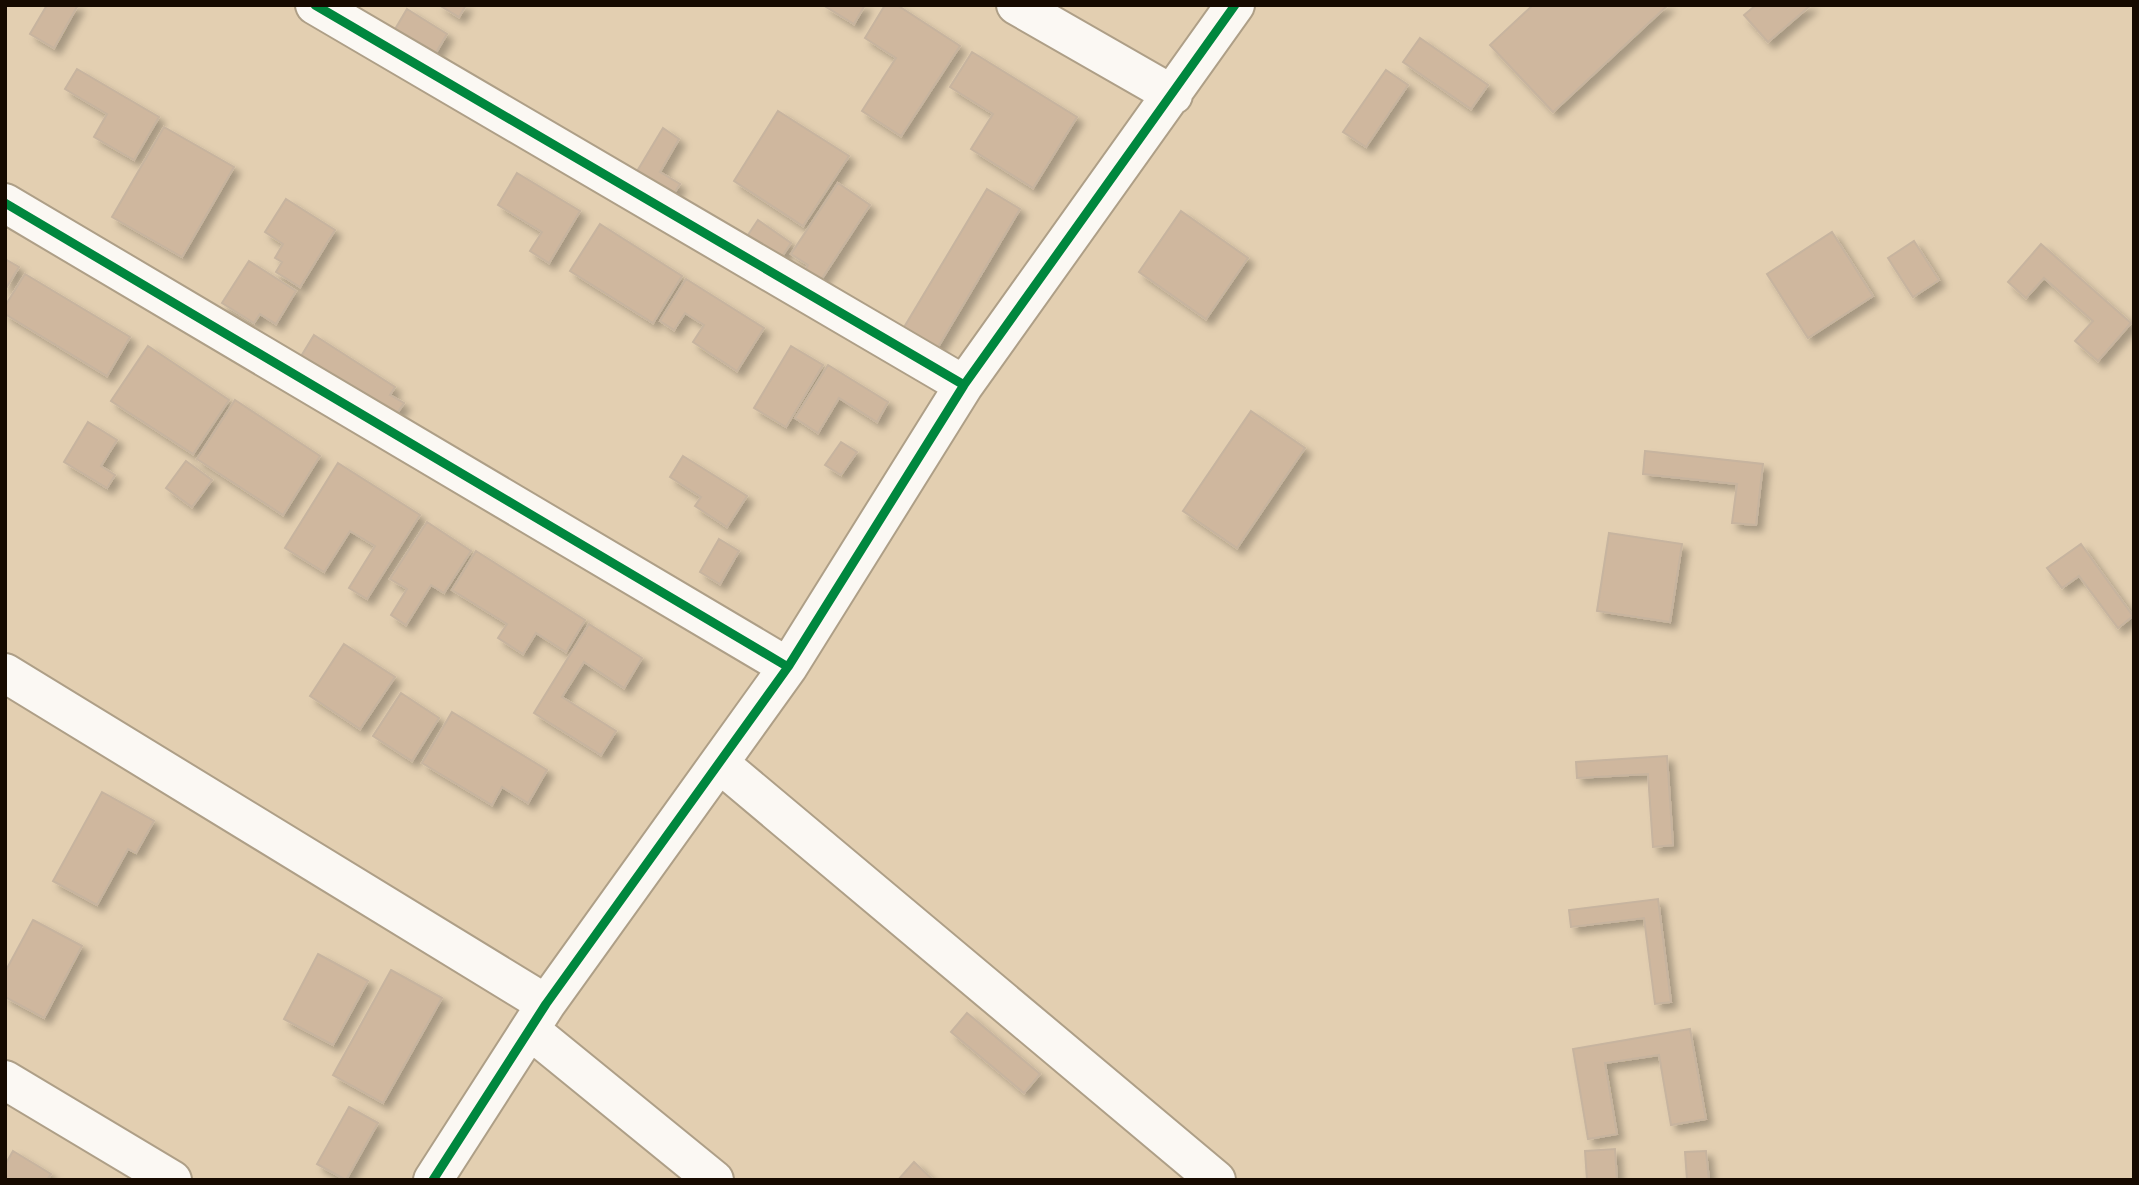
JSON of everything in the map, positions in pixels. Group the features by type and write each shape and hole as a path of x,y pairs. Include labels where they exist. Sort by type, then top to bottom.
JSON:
{"street":[{"path":"314,5 964,385"},
{"path":"1016,5 1172,95"},
{"path":"433,1180 538,1017 788,667 964,385 1235,5"},
{"path":"5,202 788,667"},
{"path":"5,673 538,1017 714,1180"},
{"path":"719,763 1216,1180"},
{"path":"5,1080 172,1180"}],"building":[{"path":"47,5 78,5 54,48 30,34"},
{"path":"439,5 466,5 459,17"},
{"path":"823,5 865,5 854,24"},
{"path":"885,5 897,5 960,46 901,136 862,111 896,58 865,38"},
{"path":"1533,5 1668,5 1553,112 1490,45"},
{"path":"1756,5 1811,5 1768,42 1744,15"},
{"path":"407,9 447,34 434,56 394,31"},
{"path":"1420,38 1488,85 1471,109 1403,62"},
{"path":"972,52 1077,117 1033,188 971,149 993,114 950,87"},
{"path":"77,69 159,117 134,160 94,137 107,114 65,89"},
{"path":"1386,70 1408,85 1366,147 1343,132"},
{"path":"778,111 849,156 803,226 734,181"},
{"path":"164,127 234,167 182,257 112,217"},
{"path":"663,128 679,139 660,172 680,184 673,195 636,173"},
{"path":"517,173 580,211 549,263 530,251 542,232 498,205"},
{"path":"838,183 870,205 819,283 804,273 808,265 791,254"},
{"path":"987,189 1020,209 931,359 897,339"},
{"path":"286,199 335,230 300,287 276,272 282,262 275,258 283,244 265,232"},
{"path":"1181,211 1248,258 1206,319 1139,272"},
{"path":"758,220 791,243 777,264 744,241"},
{"path":"600,224 682,276 653,323 570,271"},
{"path":"1832,232 1873,296 1808,338 1767,274"},
{"path":"1914,241 1939,280 1913,297 1888,258"},
{"path":"2041,244 2131,323 2098,361 2075,341 2093,321 2044,278 2026,298 2008,282"},
{"path":"5,259 19,267 5,290"},
{"path":"249,261 296,291 276,324 260,314 254,323 222,303"},
{"path":"25,274 130,337 107,376 5,314 5,306"},
{"path":"686,279 764,328 737,371 693,342 704,325 685,313 674,330 660,321"},
{"path":"314,335 395,387 390,395 404,403 394,418 300,358"},
{"path":"148,346 229,400 193,454 111,401"},
{"path":"791,346 823,365 786,427 754,408"},
{"path":"828,365 888,402 877,422 839,398 818,433 795,418"},
{"path":"235,400 320,456 283,515 197,459"},
{"path":"1251,411 1305,448 1237,548 1183,511"},
{"path":"88,422 117,440 101,466 115,475 107,488 64,462"},
{"path":"841,442 857,452 841,475 825,465"},
{"path":"1645,451 1763,464 1756,525 1732,523 1737,484 1643,474"},
{"path":"683,456 747,496 727,527 695,506 701,497 670,477"},
{"path":"186,461 212,480 192,507 166,488"},
{"path":"338,463 420,515 367,599 349,588 375,546 350,531 324,572 285,548"},
{"path":"427,522 471,551 444,593 431,585 406,625 391,615 407,589 390,579"},
{"path":"1609,533 1682,544 1670,622 1597,611"},
{"path":"719,539 739,551 720,584 700,572"},
{"path":"2081,544 2133,616 2118,628 2079,576 2062,588 2047,568"},
{"path":"476,551 585,620 566,652 536,633 523,654 498,638 507,624 452,590"},
{"path":"589,624 642,658 624,688 584,662 562,697 616,731 601,755 534,713"},
{"path":"344,644 395,677 360,729 310,696"},
{"path":"401,693 439,718 412,761 373,736"},
{"path":"452,712 547,770 528,803 502,787 492,805 422,763"},
{"path":"1667,756 1673,845 1653,847 1648,774 1577,778 1576,762"},
{"path":"102,792 154,821 136,853 128,849 97,905 53,881"},
{"path":"1658,899 1671,1002 1655,1004 1644,918 1571,927 1569,910"},
{"path":"33,920 82,946 44,1018 5,997 5,972"},
{"path":"318,954 368,981 333,1045 284,1019"},
{"path":"391,970 442,998 383,1103 333,1075"},
{"path":"967,1013 1040,1074 1024,1093 951,1032"},
{"path":"1690,1029 1706,1119 1671,1125 1659,1055 1605,1063 1617,1134 1588,1139 1573,1049"},
{"path":"349,1107 378,1123 346,1180 317,1164"},
{"path":"1615,1149 1617,1180 1587,1180 1585,1151"},
{"path":"13,1151 51,1174 47,1180 5,1180 5,1165"},
{"path":"1706,1151 1709,1180 1687,1180 1685,1152"},
{"path":"914,1162 933,1180 898,1180"}],"cycle path":[{"path":"315,5 964,385"},
{"path":"433,1180 546,1004 788,667 964,385 1235,5"},
{"path":"5,203 788,667"}]}
